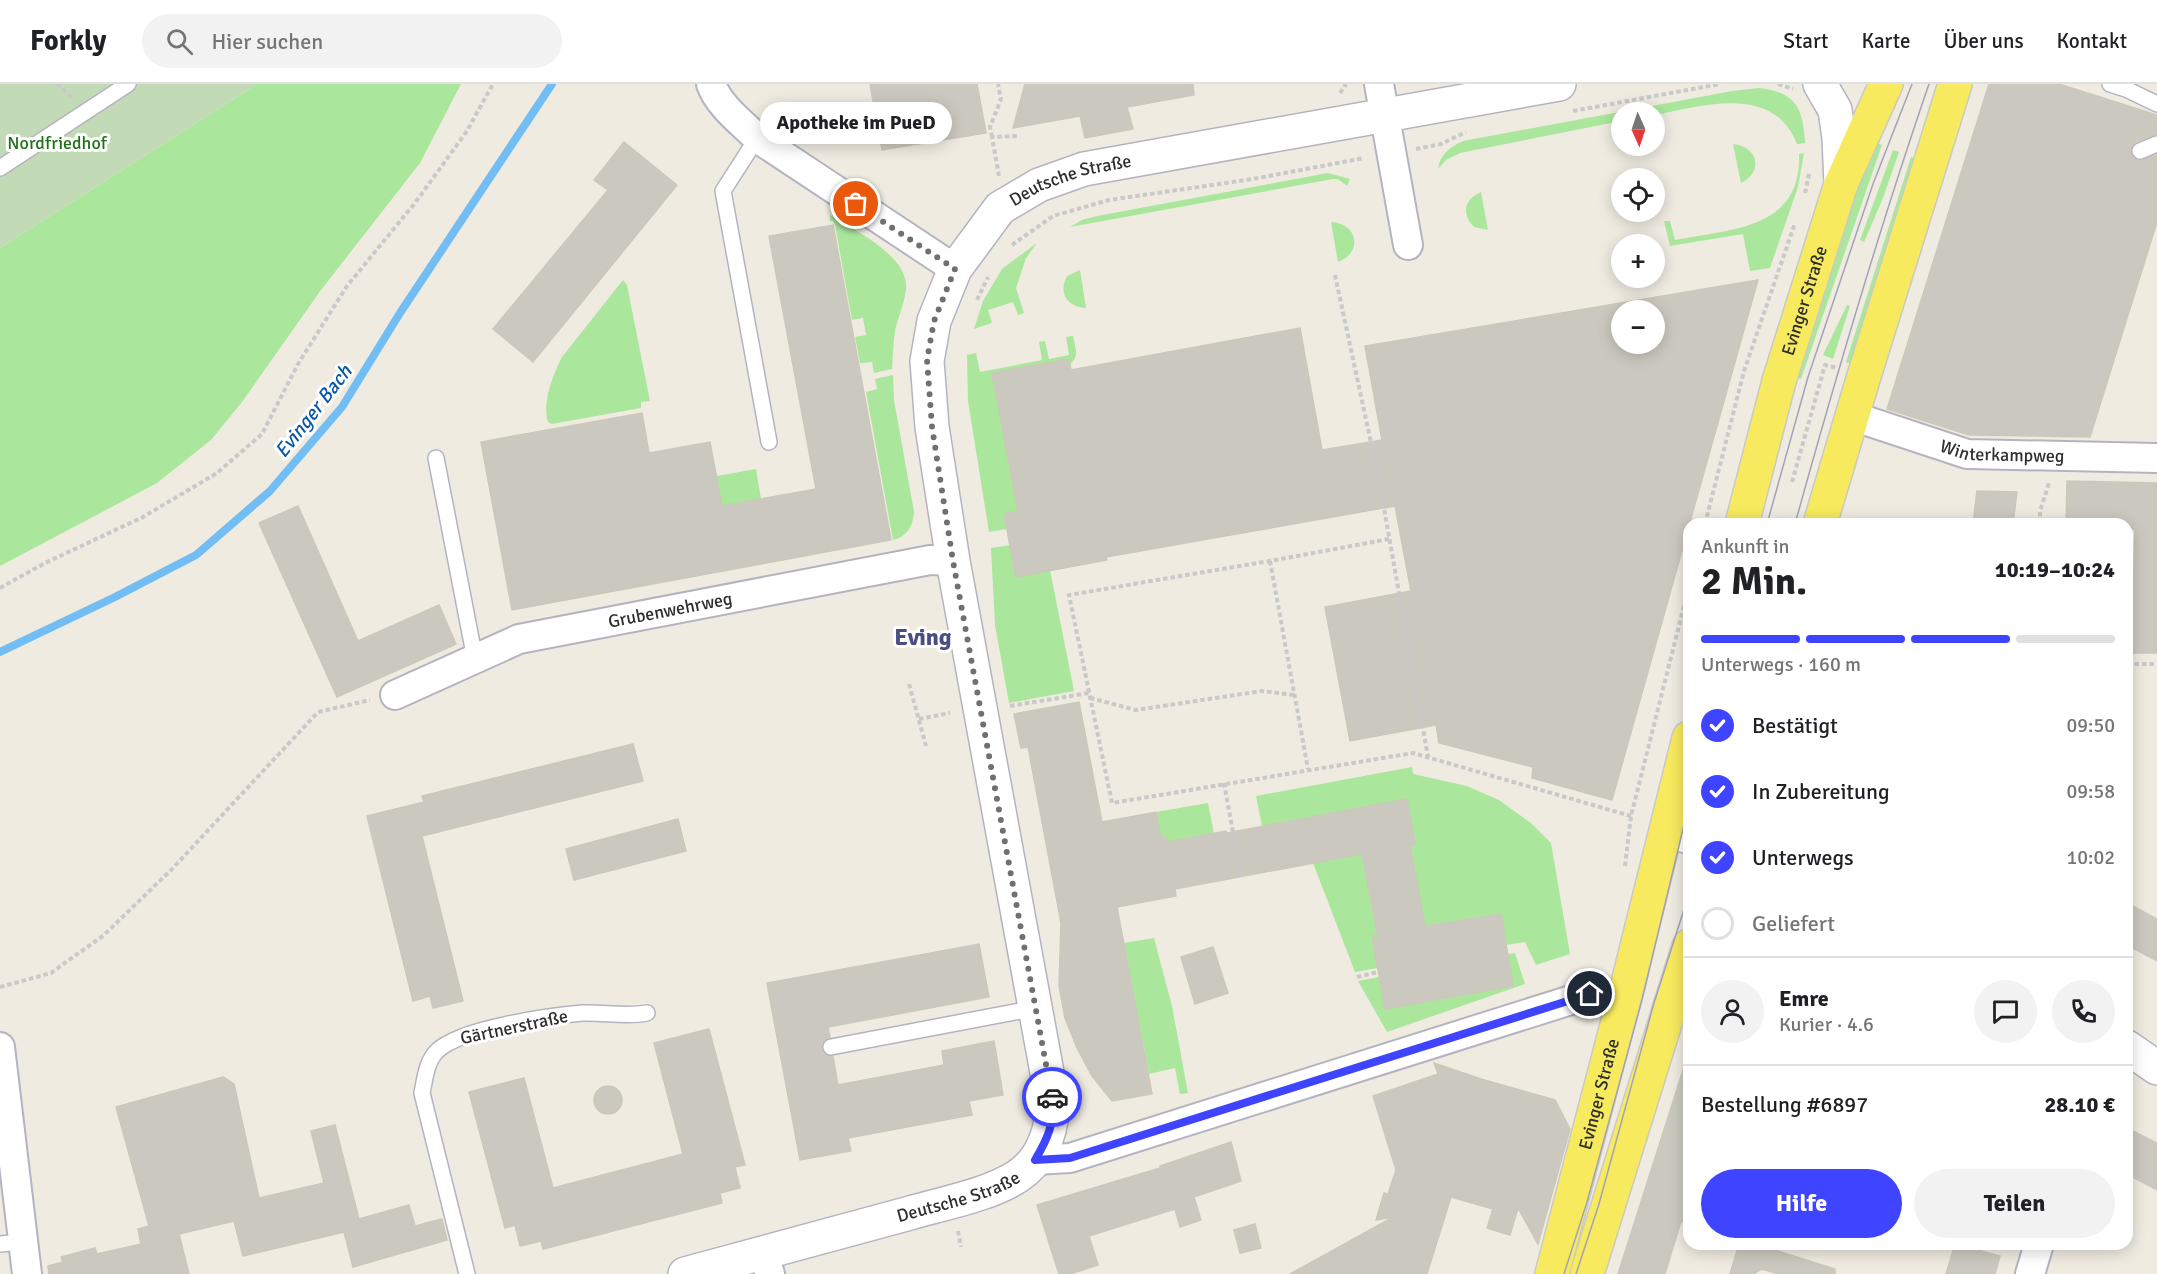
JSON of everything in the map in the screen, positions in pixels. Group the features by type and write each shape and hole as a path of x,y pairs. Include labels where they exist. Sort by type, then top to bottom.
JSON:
{"main road":[{"name":"Evinger Straße","path":"1744,518 1779,381 1841,184 1886,84"},
{"path":"1822,518 1955,84"},
{"name":"Evinger Straße","path":"1552,1274 1678,833 1683,790"},
{"path":"1587,1274 1679,1007 1683,983"}],"street":[{"path":"711,84 714,93 730,112 757,138 955,269"},
{"path":"1820,84 1835,110 1841,184"},
{"name":"Deutsche Straße","path":"685,1274 766,1264 992,1188 1018,1176 1035,1160 1052,1126 1053,1105 953,561 932,427 927,360 934,321 955,269 1000,208 1039,185 1084,169 1382,100 1566,98"},
{"path":"1382,100 1408,245"},
{"name":"Winterkampweg","path":"1852,417 1968,454 2157,458"},
{"name":"Grubenwehrweg","path":"394,695 519,639 930,560 953,561"},
{"path":"1035,1160 1070,1158 1590,994"},
{"path":"0,1047 11,1243 27,1274"},
{"path":"2133,1051 2157,1068"},
{"path":"2030,1274 2037,1250"}],"lane":[{"path":"0,168 126,84"},
{"path":"2110,84 2157,104"},
{"path":"757,138 723,191 769,442"},
{"path":"2140,151 2157,144"},
{"path":"436,458 475,658"},
{"path":"831,1047 1036,1008"},
{"name":"Gärtnerstraße","path":"466,1274 422,1093 427,1068 436,1052 451,1040 530,1020 584,1013 636,1015 646,1013"}],"path":[{"path":"0,588 45,563 143,517 217,473 262,434 298,364 347,286 428,185 467,131 494,84"},
{"path":"998,84 1001,99 990,127 1000,179"},
{"path":"1332,99 1346,84"},
{"path":"1566,98 1720,84"},
{"path":"1441,144 1471,130"},
{"path":"992,137 1017,136"},
{"path":"1008,251 1014,243 1053,216 1109,200 1253,179 1345,162"},
{"path":"1804,198 1810,167"},
{"path":"1707,518 1744,371 1796,219"},
{"path":"974,306 989,275"},
{"path":"1335,276 1372,444 1428,757"},
{"path":"1792,482 1818,392"},
{"path":"2040,518 2040,511 2058,457"},
{"path":"1389,539 1069,595 1112,803 1413,753 1631,816"},
{"path":"1270,561 1308,769"},
{"path":"2133,664 2157,664"},
{"path":"909,684 926,746"},
{"path":"1011,705 1089,695 1136,710 1262,692 1294,695"},
{"path":"0,987 51,973 104,935 172,869 318,712 394,695"},
{"path":"919,719 961,711"},
{"path":"1224,783 1241,876"},
{"path":"1357,977 1378,972"},
{"path":"956,1222 961,1247"}],"green space":[{"name":"Nordfriedhof","path":"0,84 257,84 0,248"},
{"path":"257,84 461,84 420,163 321,290 242,402 211,440 157,483 0,566 0,248"},
{"path":"1759,88 1772,90 1790,98 1800,112 1805,143 1797,144 1786,125 1772,113 1755,106 1736,103 1715,104 1665,113 1665,103"},
{"path":"1611,113 1611,123 1460,153 1446,160 1438,169 1446,152 1463,141"},
{"path":"1874,142 1882,145 1801,379 1792,376"},
{"path":"1733,144 1748,149 1755,160 1753,173 1741,183"},
{"path":"1893,150 1899,152 1864,242 1860,240"},
{"path":"1804,153 1798,187 1770,268 1750,271 1743,234 1670,246 1665,221 1670,221 1675,240 1740,228 1760,221 1776,211 1789,198 1797,179 1799,154"},
{"path":"1911,157 1918,159 1852,365 1846,362"},
{"path":"1328,173 1350,179 1347,186 1338,179 1333,179 1070,227 1082,220 1097,216"},
{"path":"1481,192 1488,230 1474,227 1466,212 1471,199"},
{"path":"830,215 879,246 899,266 905,278 906,290 895,331 892,369 874,373 872,362 860,363 855,337 866,335 863,318 852,320 835,225 833,221 830,221"},
{"path":"1331,222 1347,227 1354,239 1352,252 1338,262"},
{"path":"1037,243 1026,258 1016,288 1024,313 1018,315 1013,302 988,310 992,323 974,329 983,301 1002,269"},
{"path":"1080,270 1086,308 1069,302 1064,293 1064,282 1067,276"},
{"path":"623,280 627,285 650,401 641,402 641,408 552,424 548,422 547,397 562,357"},
{"path":"1847,305 1850,306 1833,359 1823,355"},
{"path":"1073,336 1076,355 1070,364 1068,359 992,374 1018,511 1004,514 1007,529 989,532 968,401 967,355 976,353 980,372 1042,360 1039,342 1045,341 1049,359 1069,355 1066,337"},
{"path":"893,375 894,400 914,512 908,530 898,539 893,540 866,392 877,389 875,379"},
{"path":"756,469 761,499 722,506 717,476"},
{"path":"1010,545 1016,577 1050,570 1074,691 1009,703 995,625 991,548"},
{"path":"1412,767 1413,774 1467,786 1499,800 1531,823 1551,843 1570,954 1536,965 1525,942 1506,945 1498,914 1425,926 1410,845 1415,844 1407,799 1262,826 1256,796"},
{"path":"1208,803 1214,834 1167,842 1166,837 1161,839 1156,812"},
{"path":"1362,854 1378,936 1373,936 1378,968 1355,972 1313,863"},
{"path":"1154,938 1172,1006 1188,1093 1180,1094 1175,1068 1149,1074 1124,943"},
{"path":"1515,953 1525,984 1387,1032 1358,981 1379,977 1385,1009 1513,986 1508,954"}],"building":[{"path":"870,84 977,84 986,133 882,150"},
{"path":"1025,84 1193,84 1194,95 1127,107 1133,129 1085,138 1080,116 1013,128"},
{"path":"1989,84 2059,84 2157,115 2157,134 2136,142 2130,150 2138,161 2157,155 2157,222 2090,437 1969,435 1887,409"},
{"path":"624,142 677,185 533,362 493,329 608,190 594,180"},
{"path":"833,225 891,540 512,610 481,442 642,413 649,453 710,442 722,506 816,489 769,236"},
{"path":"1758,280 1691,518 1683,518 1683,547 1612,800 1532,778 1533,767 1439,743 1436,725 1350,741 1325,607 1411,591 1395,506 1106,557 1107,560 1016,577 1004,514 1018,511 992,373 1069,359 1071,370 1300,328 1322,450 1382,440 1365,346 1611,305 1611,354 1665,354 1665,300 1639,300"},
{"path":"2067,481 2157,483 2157,653 2133,653 2135,529 2133,529 2133,518 2066,518"},
{"path":"1977,491 2017,492 2014,518 1974,518"},
{"path":"298,506 358,641 439,605 456,644 337,697 259,523"},
{"path":"1079,702 1102,822 1156,812 1161,839 1167,837 1167,842 1407,799 1415,844 1410,845 1425,926 1501,914 1513,986 1385,1009 1372,936 1378,936 1362,854 1175,889 1176,896 1117,907 1152,1094 1112,1101 1092,1076 1065,1018 1059,986 1061,923 1028,747 1021,748 1014,714"},
{"path":"633,744 643,781 422,836 463,1001 433,1008 430,996 413,1001 367,816 424,802 422,796"},
{"path":"678,819 686,851 574,880 566,849"},
{"path":"2133,906 2157,919 2157,961 2133,948"},
{"path":"979,944 989,997 828,1027 830,1037 824,1040 821,1048 824,1054 833,1057 838,1085 944,1065 942,1051 994,1041 1003,1095 969,1101 972,1115 848,1138 851,1151 800,1160 767,983"},
{"path":"1213,947 1228,993 1195,1004 1181,957"},
{"path":"709,1029 745,1165 735,1167 740,1188 720,1193 722,1203 543,1249 541,1241 520,1246 515,1225 505,1228 469,1092 524,1078 553,1188 683,1154 654,1043"},
{"path":"1434,1063 1555,1100 1570,1129 1538,1244 1518,1208 1510,1235 1487,1228 1493,1209 1451,1197 1427,1274 1290,1274 1388,1220 1387,1218 1376,1220 1384,1193 1388,1194 1396,1170 1373,1096 1438,1074"},
{"path":"1683,1070 1683,1222 1681,1221 1665,1274 1618,1274"},
{"path":"223,1077 234,1084 259,1198 324,1183 311,1131 335,1125 359,1219 409,1205 415,1226 442,1219 447,1240 353,1267 344,1232 243,1256 234,1221 179,1234 189,1274 49,1274 48,1266 63,1262 61,1257 95,1248 97,1254 141,1244 138,1229 149,1226 116,1107"},
{"path":"608,1086 618,1090 622,1100 618,1110 608,1114 598,1110 594,1100 598,1090"},
{"path":"2133,1131 2157,1143 2157,1190 2133,1177"},
{"path":"1231,1142 1241,1181 1194,1197 1201,1220 1180,1227 1175,1209 1089,1236 1098,1265 1070,1274 1059,1274 1037,1205 1160,1168 1160,1166"},
{"path":"1255,1224 1261,1248 1240,1253 1234,1230"},
{"path":"1737,1250 1774,1250 1835,1269 1835,1274 1778,1274 1762,1269 1753,1274 1730,1274"},
{"path":"1953,1250 1978,1250 2000,1256 1995,1274 1946,1274"}],"waterway":[{"name":"Evinger Bach","path":"0,652 196,555 270,491 342,407 400,313 552,84"}],"tram line":[{"path":"1769,518 1808,377 1873,184 1912,84"},
{"path":"1797,518 1859,303 1929,84"},
{"path":"1564,1274 1587,1202 1642,1000 1683,829"},
{"path":"1576,1274 1599,1204 1654,1003 1683,913"}],"way so far":[{"path":"856,204 955,269 934,321 927,360 932,427 953,561 1052,1097"}],"place":[{"name":"Apotheke im PueD","path":"856,204"}],"district":[{"name":"Eving","path":"923,637"}],"route":[{"path":"1052,1097 1052,1126 1035,1160 1070,1158 1590,994"}]}
